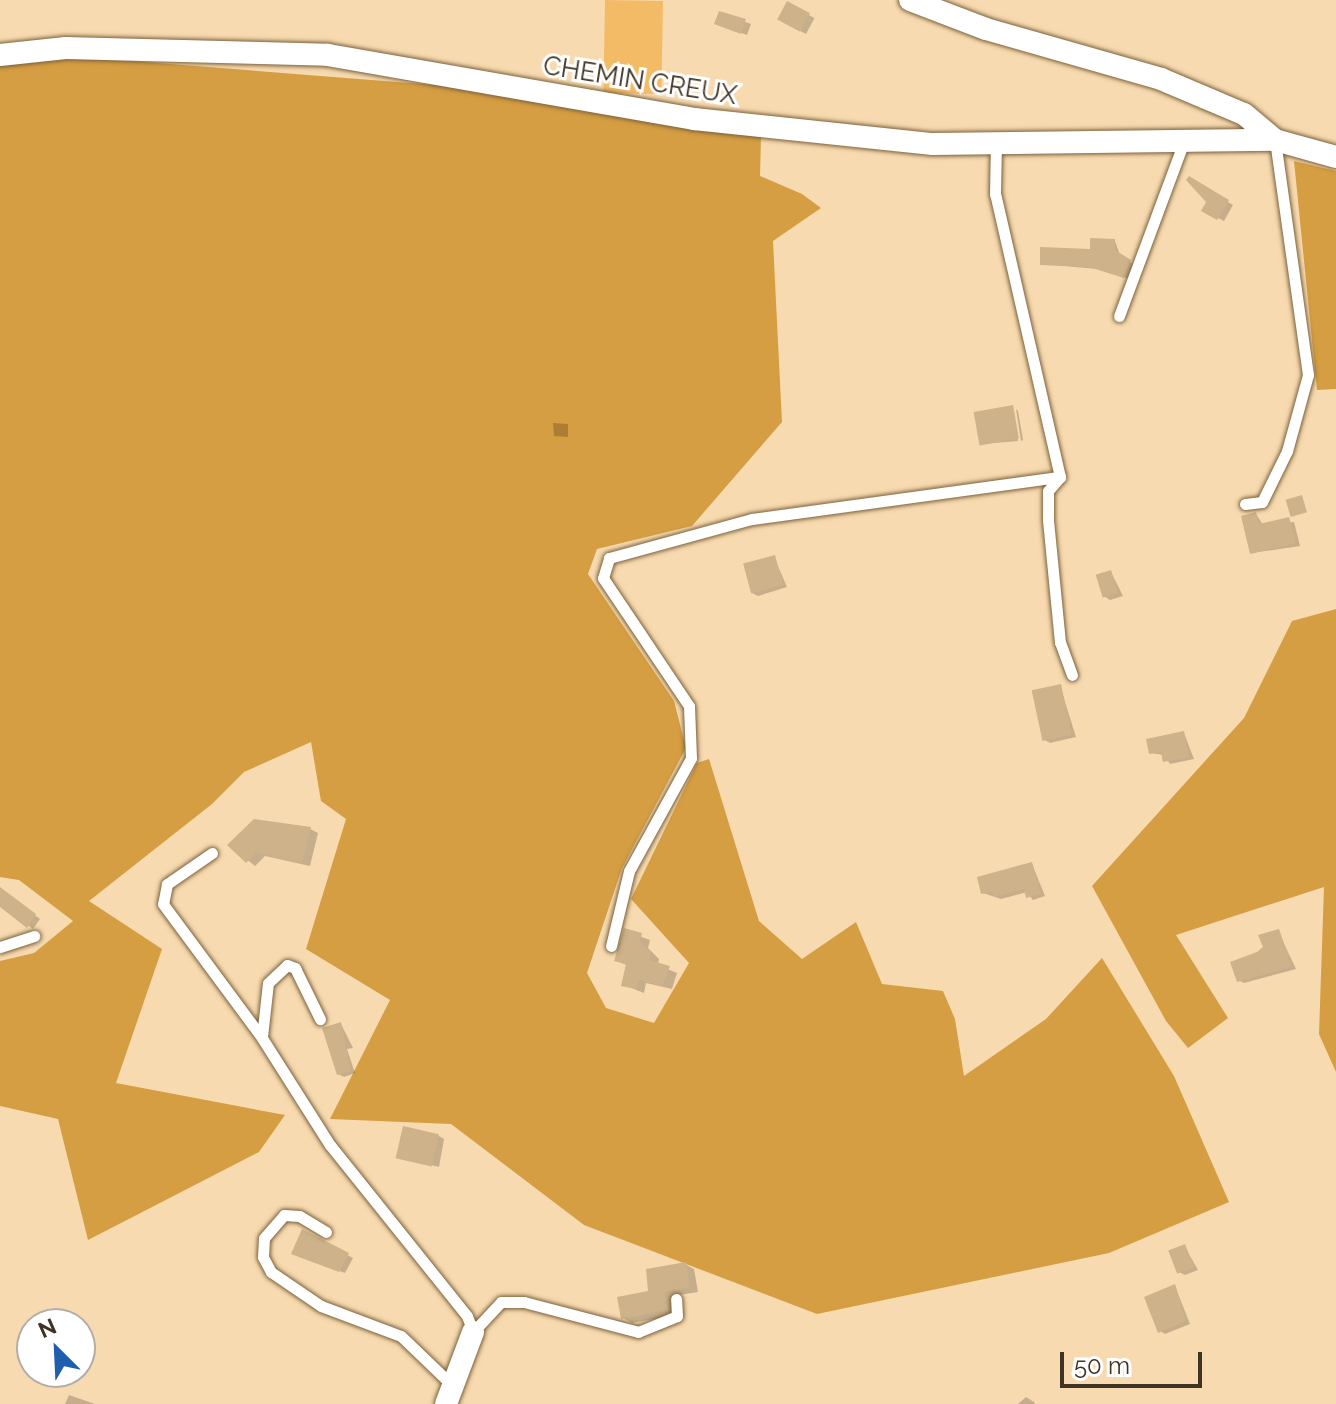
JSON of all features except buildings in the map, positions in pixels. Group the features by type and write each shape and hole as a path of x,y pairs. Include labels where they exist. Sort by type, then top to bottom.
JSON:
{"street":[{"path":"910,0 986,29 1161,79 1244,114 1275,140 1336,157"},
{"name":"CHEMIN CREUX","path":"0,55 66,48 328,55 694,119 933,144 1275,140"},
{"path":"449,1394 473,1332"}],"lane":[{"path":"1245,504 1262,502 1275,477 1308,375 1275,140"},
{"path":"1119,316 1184,141"},
{"path":"996,144 995,194 1060,477"},
{"path":"1060,477 1048,491 1048,520 1060,642 1072,675"},
{"path":"611,946 629,871 691,758 689,706 603,578 609,558 768,516 1060,477"},
{"path":"212,853 167,884 163,904 262,1038 330,1145 467,1316 473,1332 501,1302 524,1302 638,1332 677,1316 676,1299"},
{"path":"0,947 34,936"},
{"path":"262,1038 268,983 287,965 299,975 320,1019"},
{"path":"326,1232 299,1216 284,1215 264,1238 263,1257 271,1272 321,1306 401,1336 449,1394"}],"shaded area":[{"path":"605,0 663,1 661,94 603,93"},
{"path":"69,56 473,88 761,137 760,176 802,194 821,208 773,241 782,422 692,526 597,549 588,574 674,701 686,748 622,868 587,973 606,1008 654,1023 689,963 631,899 697,763 709,759 759,921 802,959 856,922 882,984 943,991 955,1019 964,1076 1046,1019 1102,958 1174,1076 1229,1202 1109,1253 817,1314 584,1225 451,1124 330,1119 390,1000 306,949 346,819 321,801 311,742 244,772 212,804 89,901 162,949 116,1083 285,1115 259,1152 88,1240 58,1119 0,1106 0,961 34,953 73,921 19,880 0,877 0,65"},
{"path":"1294,161 1336,171 1336,389 1317,390"},
{"path":"1336,609 1336,1072 1319,1034 1324,887 1176,935 1228,1018 1188,1048 1166,1021 1092,886 1244,718 1292,621"}]}
